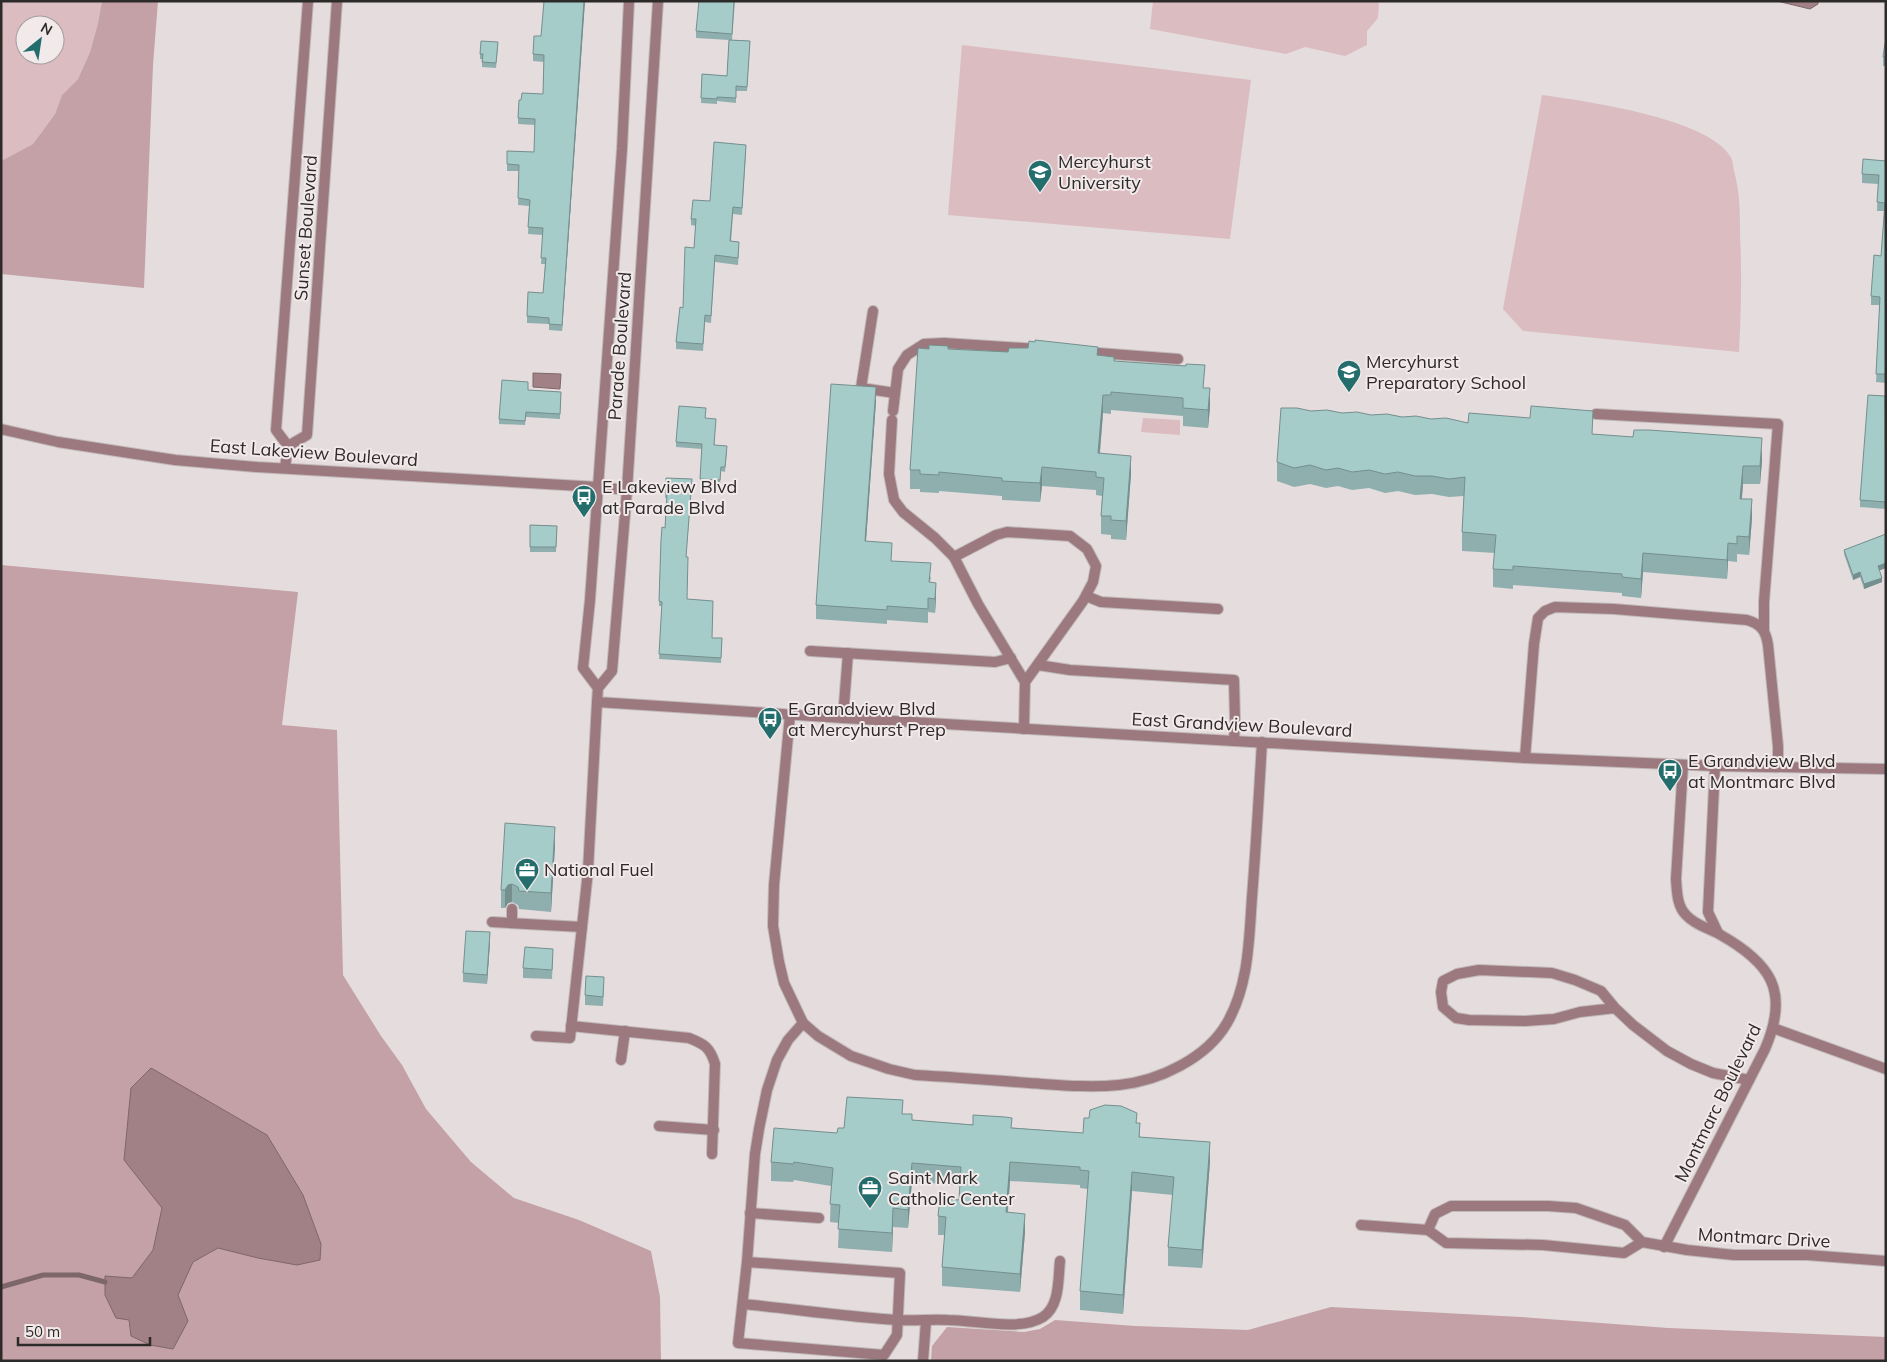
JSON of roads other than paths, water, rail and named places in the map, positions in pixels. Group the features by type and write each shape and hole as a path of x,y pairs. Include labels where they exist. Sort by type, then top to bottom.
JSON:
{"street":[{"name":"Sunset Boulevard","path":"308,1 276,430 288,446 307,435 337,1"},
{"name":"Parade Boulevard","path":"630,1 622,149 590,600 583,668 598,688 612,670 627,490 658,1"},
{"path":"873,311 860,388 895,393"},
{"path":"1024,729 1025,682 978,604 954,556 903,512 894,500 888,474 898,369 907,355 924,344 944,343 1051,350"},
{"path":"1070,351 1178,359"},
{"path":"1596,414 1778,424 1764,602 1764,630"},
{"name":"East Lakeview Boulevard","path":"1,429 58,442 143,455 214,463 627,490"},
{"path":"285,468 288,446"},
{"path":"954,556 996,535 1007,532 1070,536 1087,549 1096,566 1093,582 1086,596 1025,682"},
{"path":"1086,596 1101,602 1218,610"},
{"path":"1525,758 1534,644 1538,618 1546,611 1556,607 1614,609 1755,622 1764,630 1767,636 1778,746 1778,766"},
{"path":"810,651 995,662 1011,658"},
{"path":"843,718 848,653"},
{"path":"1038,665 1070,670 1234,680 1234,741"},
{"path":"536,1036 570,1038 588,871 598,688"},
{"name":"East Grandview Boulevard","path":"597,702 1525,758 1715,766 1886,768"},
{"path":"790,714 774,885 773,926 778,962 784,983 803,1023 818,1036 851,1056 889,1069 915,1075 1084,1086 1102,1086 1147,1080 1170,1072 1188,1062 1208,1045 1226,1025 1236,1005 1246,960 1252,904 1262,742"},
{"name":"Montmarc Boulevard","path":"1664,1247 1749,1080 1773,1028 1777,1005 1769,976 1762,966 1744,950 1694,922 1680,907 1677,894 1683,765"},
{"path":"1715,766 1708,912 1711,923 1718,934"},
{"path":"512,909 512,923"},
{"path":"492,922 582,928"},
{"path":"1615,1008 1580,1012 1554,1019 1524,1021 1456,1018 1444,1007 1443,981 1457,974 1479,970 1552,973 1575,980 1601,991 1615,1008 1667,1051 1690,1064 1713,1073 1749,1080"},
{"path":"747,1262 900,1273 897,1335 884,1355 738,1344 747,1262 755,1154 767,1090 777,1060 788,1040 803,1023"},
{"path":"571,1026 689,1038 703,1044 712,1053 716,1064 712,1154"},
{"path":"1773,1028 1886,1070"},
{"path":"621,1060 626,1031"},
{"path":"659,1126 714,1130"},
{"path":"1361,1225 1428,1230 1446,1242 1543,1245 1624,1253 1642,1242 1625,1225 1576,1208 1548,1206 1451,1206 1435,1214 1428,1230"},
{"path":"750,1213 819,1218"},
{"name":"Montmarc Drive","path":"1642,1242 1664,1247 1734,1255 1807,1255 1886,1260"},
{"path":"742,1304 898,1320 948,1320 1013,1324 1030,1322 1043,1317 1051,1309 1056,1296 1060,1260"},
{"path":"923,1361 926,1321"}],"waterway":[{"path":"1,1287 43,1275 79,1275 105,1282"}],"place":[{"name":"Mercyhurst University","path":"1040,193"},
{"name":"Mercyhurst Preparatory School","path":"1349,393"},
{"name":"E Lakeview Blvd at Parade Blvd","path":"584,518"},
{"name":"E Grandview Blvd at Mercyhurst Prep","path":"770,740"},
{"name":"E Grandview Blvd at Montmarc Blvd","path":"1670,792"},
{"name":"National Fuel","path":"527,891"},
{"name":"Saint Mark Catholic Center","path":"870,1209"}]}
